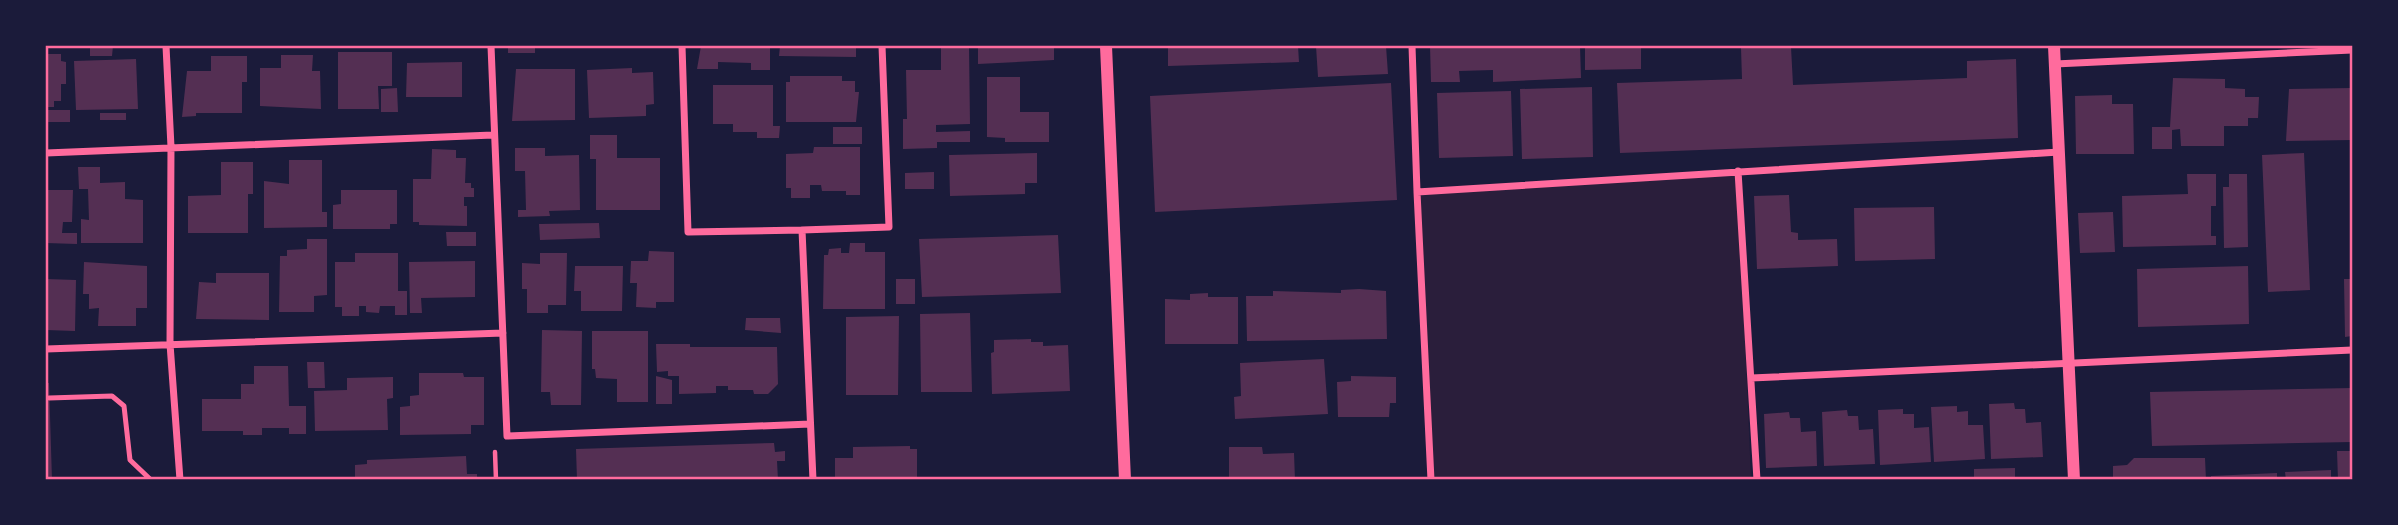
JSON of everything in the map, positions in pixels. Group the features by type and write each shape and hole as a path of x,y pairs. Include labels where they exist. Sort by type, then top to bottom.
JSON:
{"street":[{"path":"166,46 171,147 170,344 180,480"},
{"path":"491,46 507,436 810,424"},
{"path":"682,46 688,232 889,227 882,46"},
{"path":"1106,46 1125,480"},
{"path":"1412,46 1430,480"},
{"path":"2054,46 2074,480"},
{"path":"2055,64 2353,50"},
{"path":"46,153 493,135"},
{"path":"1418,192 2059,152"},
{"path":"1738,171 1757,480"},
{"path":"802,230 813,480"},
{"path":"46,349 503,333"},
{"path":"1751,378 2353,350"}],"lane":[{"path":"49,398 112,396 120,400 124,406 130,460 151,480"}],"shaded area":[{"path":"1738,171 1751,479 1434,479 1417,192"}],"building":[{"path":"90,46 113,46 112,56 90,56"},
{"path":"508,46 535,46 535,53 508,53"},
{"path":"701,46 770,46 770,70 751,70 751,63 718,62 718,69 697,69"},
{"path":"780,46 856,46 856,57 779,56"},
{"path":"941,46 969,46 970,124 936,125 936,132 970,131 970,142 937,142 937,148 903,149 903,119 907,119 906,70 941,70"},
{"path":"978,46 1054,46 1054,60 978,64"},
{"path":"1168,46 1298,46 1299,62 1168,66"},
{"path":"1316,46 1386,46 1388,74 1318,77"},
{"path":"1430,46 1580,46 1581,78 1493,82 1493,70 1459,71 1460,82 1431,82"},
{"path":"1585,46 1641,46 1641,69 1585,70"},
{"path":"1791,47 1793,85 1967,78 1967,61 2016,59 2018,138 1620,153 1617,83 1742,79 1741,48"},
{"path":"338,52 392,52 392,86 378,86 379,109 338,109"},
{"path":"46,54 61,54 61,61 66,62 66,84 61,84 61,101 54,101 54,107 46,107"},
{"path":"281,55 313,55 312,71 320,71 321,109 260,106 260,68 281,68"},
{"path":"211,56 247,56 247,82 242,82 242,113 196,113 196,116 182,117 187,71 211,71"},
{"path":"136,59 138,109 76,110 74,61"},
{"path":"462,62 462,97 406,97 407,63"},
{"path":"632,68 632,73 653,72 654,104 646,105 646,116 589,118 587,70"},
{"path":"516,69 575,69 575,120 512,121"},
{"path":"790,76 842,76 842,81 855,81 855,92 859,92 856,122 786,122 786,82 790,82"},
{"path":"987,77 1020,77 1020,112 1049,112 1049,142 1005,142 1005,138 987,137"},
{"path":"2173,78 2225,79 2225,88 2245,89 2245,97 2259,97 2258,118 2248,118 2248,126 2224,126 2224,146 2181,146 2180,129 2172,130 2172,149 2152,149 2152,127 2170,127"},
{"path":"1391,83 1397,200 1155,212 1150,96"},
{"path":"713,85 773,85 773,126 780,126 779,138 757,138 757,132 733,132 733,124 713,124"},
{"path":"1592,87 1593,157 1522,159 1520,89"},
{"path":"397,88 398,112 381,112 381,89"},
{"path":"2352,88 2352,140 2286,141 2289,89"},
{"path":"1511,91 1513,156 1439,158 1437,93"},
{"path":"2112,95 2112,104 2133,104 2134,154 2076,154 2075,96"},
{"path":"46,110 70,110 70,122 46,122"},
{"path":"100,113 126,113 126,120 100,120"},
{"path":"833,127 862,127 862,144 833,144"},
{"path":"590,135 617,135 617,158 660,158 660,210 596,210 596,159 590,159"},
{"path":"814,147 860,147 860,195 846,195 846,191 822,191 821,185 810,185 810,198 791,198 791,188 786,188 786,154 813,153"},
{"path":"515,148 545,148 545,156 579,155 580,210 549,211 550,216 518,217 518,210 526,210 525,171 515,171"},
{"path":"432,149 456,150 456,158 466,158 465,183 471,183 471,188 474,188 474,197 464,197 467,226 419,225 419,222 413,222 413,179 431,179"},
{"path":"1037,153 1037,183 1025,183 1025,194 950,196 949,155"},
{"path":"2304,153 2310,290 2268,292 2262,155"},
{"path":"289,160 322,160 322,212 327,212 327,227 264,228 264,181 289,184"},
{"path":"221,162 253,162 253,194 248,194 248,233 188,233 188,196 221,195"},
{"path":"78,167 100,167 100,183 125,182 125,199 143,200 143,243 81,243 81,219 89,220 88,189 79,189"},
{"path":"934,172 934,189 905,189 905,173"},
{"path":"2187,174 2216,174 2216,206 2211,206 2211,236 2216,236 2216,245 2123,247 2122,196 2188,194"},
{"path":"2229,174 2247,174 2248,247 2224,248 2223,187 2229,187"},
{"path":"46,190 73,190 72,222 63,222 62,233 77,233 77,244 46,243"},
{"path":"341,190 397,190 397,224 390,224 390,229 333,229 333,205 341,204"},
{"path":"1789,195 1791,232 1798,233 1798,240 1837,239 1838,266 1757,269 1754,196"},
{"path":"1934,207 1935,259 1855,261 1854,208"},
{"path":"2113,212 2115,252 2080,253 2078,213"},
{"path":"599,223 600,238 540,240 539,224"},
{"path":"446,232 476,232 476,246 447,246"},
{"path":"1058,235 1061,293 922,297 919,239"},
{"path":"307,239 327,239 327,295 314,296 314,312 279,312 280,256 287,256 287,250 307,249"},
{"path":"850,243 865,243 865,252 885,252 885,309 823,309 824,255 828,255 829,249 841,248 841,253 849,253"},
{"path":"649,251 674,252 674,302 656,302 656,308 636,307 637,283 630,283 631,261 648,261"},
{"path":"355,253 398,253 398,291 407,291 407,315 395,315 395,306 380,306 379,313 366,312 366,306 359,306 359,316 342,316 342,307 335,307 335,262 355,262"},
{"path":"540,253 567,253 566,305 548,305 548,313 527,313 527,289 522,289 522,263 540,264"},
{"path":"475,261 475,297 421,298 422,313 410,313 409,262"},
{"path":"84,262 147,266 147,308 136,308 136,326 98,326 99,308 89,309 89,294 83,294"},
{"path":"575,266 623,266 622,311 581,311 581,291 574,291"},
{"path":"2248,266 2249,324 2138,327 2137,269"},
{"path":"216,273 269,273 269,320 196,319 199,282 216,283"},
{"path":"46,279 76,280 75,331 46,330"},
{"path":"896,279 915,279 915,304 896,304"},
{"path":"2344,279 2352,279 2352,336 2345,337"},
{"path":"1341,290 1386,291 1387,339 1247,341 1246,296 1273,296 1273,291 1341,293"},
{"path":"1208,293 1208,297 1238,297 1238,344 1165,344 1165,299 1190,300 1190,294"},
{"path":"970,313 972,392 921,392 920,314"},
{"path":"899,316 898,395 846,395 846,317"},
{"path":"746,318 780,318 781,333 745,330"},
{"path":"542,330 582,331 581,405 551,405 550,392 541,392"},
{"path":"592,331 648,331 648,402 617,402 617,379 596,378 595,369 592,369"},
{"path":"1031,339 1031,342 1043,342 1043,346 1068,345 1070,391 992,394 991,353 994,352 994,340"},
{"path":"656,344 690,344 690,347 777,347 778,384 768,394 754,394 753,390 728,390 728,386 716,386 716,393 679,394 679,376 668,376 668,371 657,372"},
{"path":"1324,359 1328,414 1235,419 1234,397 1241,396 1240,363"},
{"path":"307,362 324,362 325,388 308,388"},
{"path":"254,366 288,366 289,406 306,406 306,434 289,434 289,428 262,428 262,435 243,435 243,431 202,431 202,399 241,399 241,384 254,384"},
{"path":"419,373 463,373 464,377 484,377 484,425 471,425 471,434 400,435 400,407 410,406 410,396 419,395"},
{"path":"656,376 672,380 672,404 656,404"},
{"path":"1351,376 1396,377 1396,403 1390,403 1389,417 1338,417 1337,382 1351,381"},
{"path":"393,377 393,398 387,399 388,430 315,431 314,391 347,390 347,378"},
{"path":"46,383 49,383 52,480 46,480"},
{"path":"2352,388 2352,442 2152,446 2150,392"},
{"path":"2014,403 2015,409 2025,409 2026,423 2041,422 2043,457 1991,459 1989,404"},
{"path":"1957,406 1957,412 1968,411 1968,425 1983,425 1985,459 1934,462 1931,407"},
{"path":"1903,409 1903,414 1914,414 1914,428 1929,427 1931,462 1880,465 1878,410"},
{"path":"1847,410 1848,416 1858,416 1859,430 1873,429 1875,464 1824,466 1822,412"},
{"path":"1789,412 1790,418 1800,418 1801,432 1816,431 1817,466 1766,468 1764,414"},
{"path":"774,443 775,452 785,451 785,461 777,461 778,480 577,480 576,449"},
{"path":"910,446 910,449 917,449 917,480 835,480 835,458 853,458 853,447"},
{"path":"1229,447 1262,447 1263,454 1294,453 1295,480 1229,480"},
{"path":"2337,451 2352,451 2352,480 2338,480"},
{"path":"466,456 467,474 477,474 477,480 355,480 355,465 367,464 367,460"},
{"path":"2134,458 2205,458 2206,480 2113,480 2113,466 2127,465"},
{"path":"2015,468 2015,480 1974,480 1974,469"},
{"path":"2331,470 2331,480 2286,480 2285,472"},
{"path":"2277,473 2277,480 2211,480 2211,476"}]}
